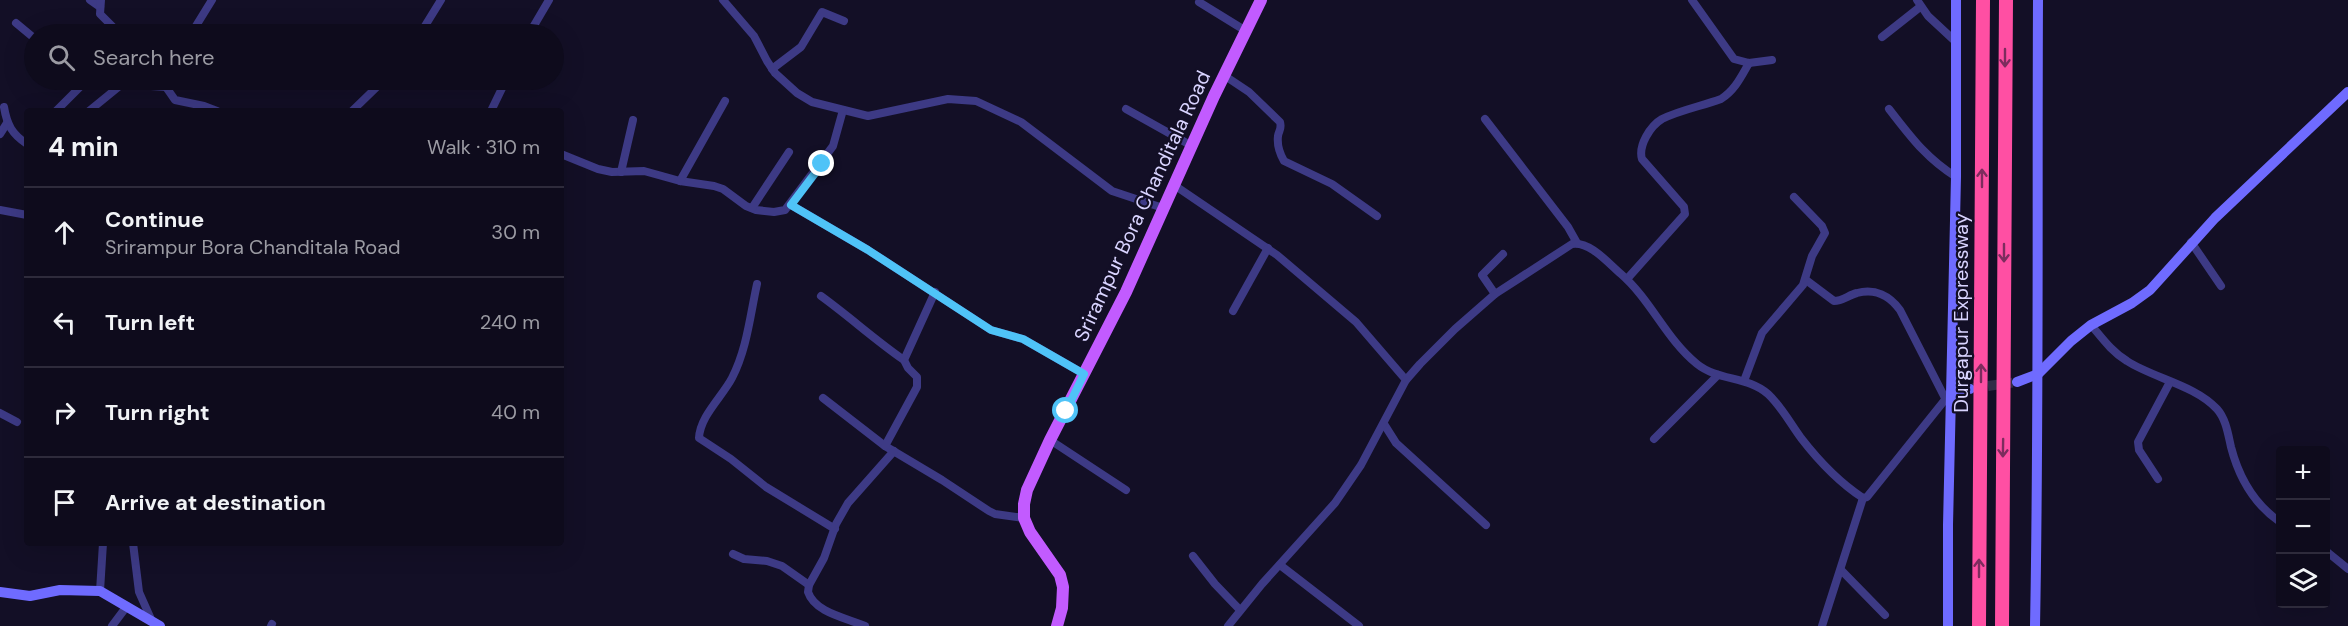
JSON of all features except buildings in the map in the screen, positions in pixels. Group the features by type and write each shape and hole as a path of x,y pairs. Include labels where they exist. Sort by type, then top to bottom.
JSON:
{"highway":[{"name":"Durgapur Expressway","path":"1978,626 1983,0"},
{"path":"2002,626 2006,0"}],"main road":[{"name":"Srirampur Bora Chanditala Road","path":"1024,518 1027,490 1126,292 1261,0"},
{"path":"1024,518 1030,532 1060,575 1062,597 1057,626"}],"street":[{"path":"90,0 100,4 100,14 110,24"},
{"path":"197,24 210,0"},
{"path":"426,24 441,0"},
{"path":"535,24 549,0"},
{"path":"723,0 754,36 772,69 785,83 812,102 868,116 948,99 976,101 1021,122 1112,190 1163,208"},
{"path":"1692,0 1734,59 1749,63 1772,60"},
{"path":"1948,626 1949,394 1956,177 1956,0"},
{"path":"2035,626 2038,0"},
{"path":"1199,2 1246,31"},
{"path":"1882,37 1918,3 1956,42"},
{"path":"772,69 801,46 822,12 844,21"},
{"path":"16,23 24,30"},
{"path":"1627,279 1685,214 1684,207 1642,159 1640,151 1649,132 1663,119 1721,99 1738,83 1749,63"},
{"path":"1225,76 1249,92 1280,122 1278,142 1284,160 1332,184 1377,216"},
{"path":"60,108 77,90"},
{"path":"93,108 115,90"},
{"path":"168,90 175,100 209,108"},
{"path":"355,108 374,90"},
{"path":"492,108 501,90"},
{"path":"2017,382 2038,375 2071,341 2091,325 2132,303 2150,290 2191,242 2348,92"},
{"path":"680,181 725,101"},
{"path":"4,107 7,123 17,137 24,142"},
{"path":"1889,109 1923,152 1935,164 1956,177"},
{"path":"564,155 598,170 644,171 723,189 752,208 774,212 785,210 791,205 833,146 843,110"},
{"path":"1126,110 1192,146"},
{"path":"1485,119 1568,227 1577,243"},
{"path":"621,172 633,120"},
{"path":"0,134 7,123"},
{"path":"752,208 789,152"},
{"path":"1174,185 1268,248 1356,322 1406,380"},
{"path":"1744,381 1762,333 1806,280 1810,261 1825,233 1822,226 1794,197"},
{"path":"791,205 868,250 991,330 1023,339 1084,374"},
{"path":"0,210 24,214"},
{"path":"2191,242 2220,286"},
{"path":"1228,626 1335,503 1361,465 1406,380 1444,339 1495,294 1566,246 1577,243 1588,247 1627,279 1676,344 1700,367 1718,375 1744,381 1766,392 1812,452 1863,498"},
{"path":"1233,311 1268,248"},
{"path":"1495,294 1482,275 1503,254"},
{"path":"1806,280 1834,301 1863,292 1879,293 1891,300 1900,310 1949,394"},
{"path":"757,284 748,335 736,369 712,408 699,438 731,459 765,488 835,529"},
{"path":"904,360 934,292"},
{"path":"821,296 850,316 874,339 904,360 917,377 918,383 885,446"},
{"path":"2091,325 2121,357 2203,397 2220,413 2242,479 2260,505 2276,519"},
{"path":"1654,439 1718,375"},
{"path":"2158,479 2139,450 2138,442 2170,382"},
{"path":"1822,626 1842,571 1863,498 1867,497 1949,394 1970,388"},
{"path":"823,398 885,446 989,511 1024,518"},
{"path":"0,413 17,422"},
{"path":"1384,424 1396,443 1486,525"},
{"path":"1050,440 1126,490"},
{"path":"865,626 817,605 810,596 809,585 827,552 848,503 894,451"},
{"path":"100,591 103,546"},
{"path":"133,546 139,592 155,622"},
{"path":"733,554 744,559 767,561 782,566 809,585"},
{"path":"2329,554 2348,569"},
{"path":"1193,556 1240,610"},
{"path":"1280,565 1359,626"},
{"path":"1842,571 1885,615"},
{"path":"0,592 30,596 60,590 100,591 155,622"},
{"path":"112,626 127,606"}],"tunnel":[{"path":"1973,388 2017,382"}],"route":[{"path":"822,164 791,205 868,250 991,330 998,334 1023,339 1084,374 1066,411"}]}
